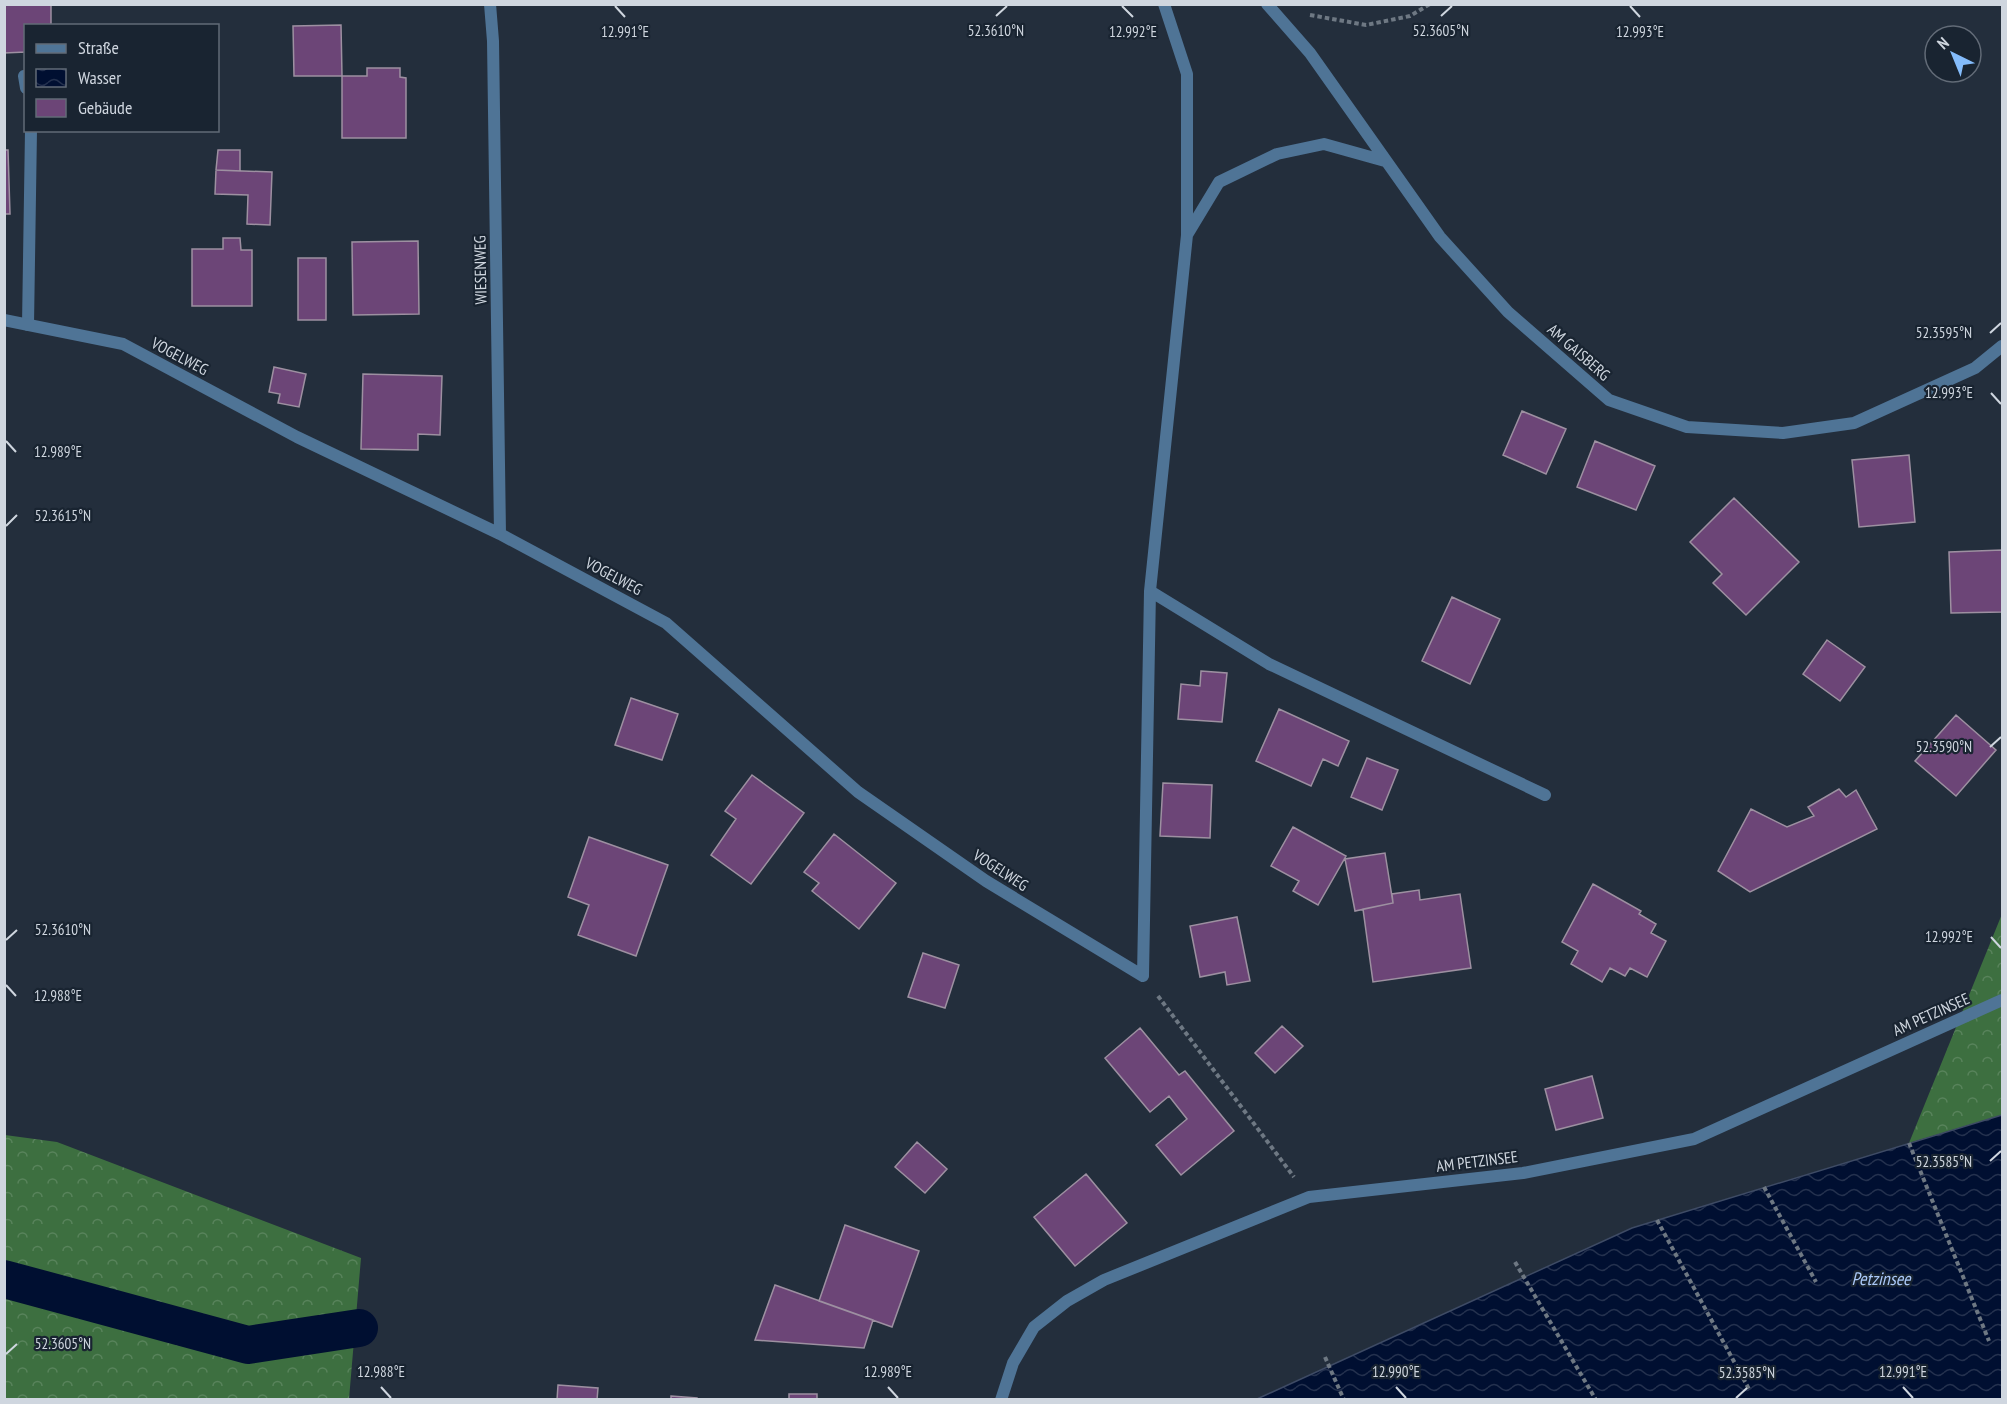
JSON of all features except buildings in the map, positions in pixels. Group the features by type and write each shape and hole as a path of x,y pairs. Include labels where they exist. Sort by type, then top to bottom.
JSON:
{"street":[{"name":"WIESENWEG","path":"490,4 494,77 500,534"},
{"path":"1143,976 1150,591 1187,235 1187,75 1164,4"},
{"name":"AM GAISBERG","path":"1267,4 1310,53 1440,237 1508,312 1609,400 1687,427 1783,433 1854,423 1975,368 2002,346"},
{"path":"28,325 32,132"},
{"path":"1187,235 1219,182 1277,154 1324,144 1385,161"},
{"name":"VOGELWEG","path":"4,320 123,344 297,437 500,534 666,623 858,792 986,881 1143,976"},
{"path":"1150,591 1269,664 1545,795"},
{"name":"AM PETZINSEE","path":"1000,1400 1013,1363 1034,1327 1067,1301 1104,1281 1309,1197 1523,1173 1694,1139 2002,1000"}],"path":[{"path":"1301,13 1366,25 1410,16 1430,4"},
{"path":"1143,976 1309,1197"},
{"path":"1909,1143 1989,1341"},
{"path":"1764,1188 1816,1282"},
{"path":"1657,1220 1750,1391"},
{"path":"1515,1262 1596,1400"},
{"path":"1325,1358 1344,1400"}],"green space":[{"path":"2002,914 2002,1115 1909,1143"},
{"path":"5,1135 57,1142 361,1258 349,1399 5,1399"}],"water":[{"name":"Petzinsee","path":"2002,1115 2002,1399 1257,1399 1632,1228"}],"waterway":[{"path":"4,1279 248,1345 359,1328"}]}
